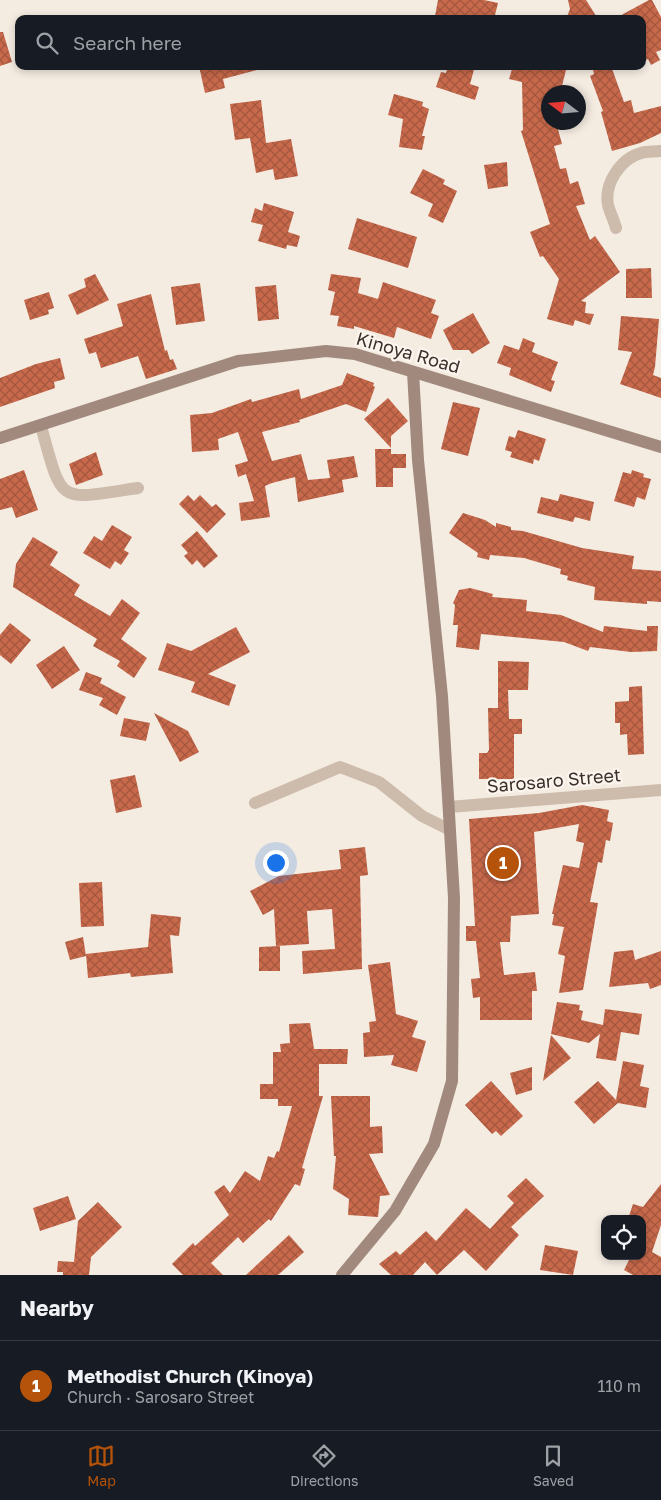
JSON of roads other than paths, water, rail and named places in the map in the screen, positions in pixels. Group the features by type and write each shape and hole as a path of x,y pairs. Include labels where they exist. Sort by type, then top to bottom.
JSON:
{"street":[{"path":"616,228 608,206 608,191 612,178 622,166 640,153 661,151"},
{"name":"Kinoya Road","path":"0,438 238,360 326,351 355,354 661,447"},
{"path":"342,1275 395,1211 434,1144 452,1082 454,898 442,696 418,460 413,372"},
{"path":"41,426 56,481 64,491 82,497 138,488"},
{"path":"255,803 340,767 379,782 422,816 450,830"},
{"name":"Sarosaro Street","path":"449,808 661,790"}],"place":[{"name":"Methodist Church (Kinoya)","path":"503,863"}]}
